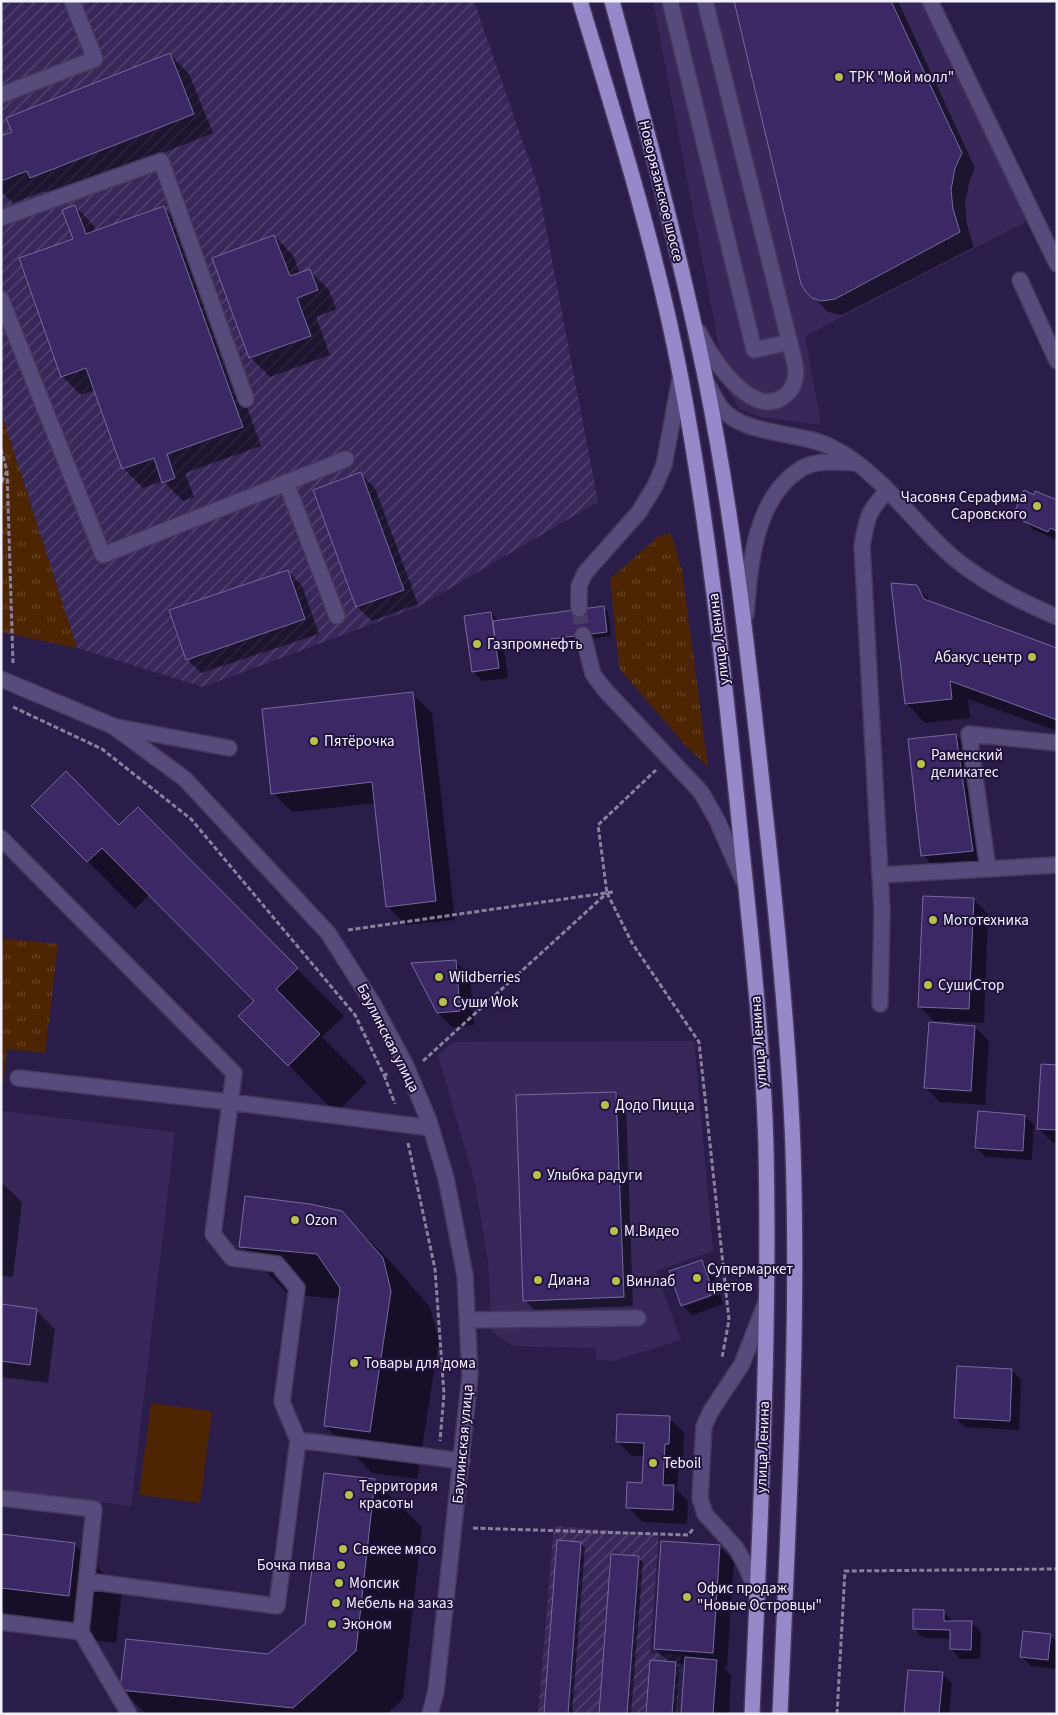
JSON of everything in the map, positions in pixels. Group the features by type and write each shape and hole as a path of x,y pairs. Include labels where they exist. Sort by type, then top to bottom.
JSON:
{"main road":[{"name":"Новорязанское шоссе","path":"580,1 633,172 681,375"},
{"name":"Новорязанское шоссе","path":"612,1 658,171 706,381"},
{"name":"улица Ленина","path":"681,375 704,517 745,885 755,988 766,1145 766,1301 752,1714"},
{"name":"улица Ленина","path":"706,381 728,507 745,625 784,988 793,1149 794,1296 790,1478 780,1714"}],"street":[{"path":"1,96 95,59 72,1"},
{"path":"670,1 754,350 790,342"},
{"path":"691,314 705,347 723,373 743,392 760,400 778,400 792,389 797,373 705,1"},
{"path":"930,1 1057,264"},
{"path":"1,218 161,161 246,399"},
{"path":"1020,280 1057,361"},
{"path":"1,299 103,554 346,459"},
{"path":"579,609 579,586 585,573 639,512 658,479 664,465 681,375"},
{"path":"706,381 722,408 735,420 758,428 794,434 830,446 860,464 954,558 984,581 1057,618"},
{"path":"745,625 750,572 758,534 769,505 780,487 799,470 811,465 831,462 860,464"},
{"path":"286,482 337,616"},
{"path":"880,1004 882,910 862,546 866,520 873,506 888,491"},
{"path":"582,635 593,674 604,689 701,792 717,820 745,885"},
{"name":"Баулинская улица","path":"1,678 114,726 186,779 328,933 372,1002 406,1066 430,1128 446,1178 465,1275 470,1375 456,1527 436,1691 430,1714"},
{"path":"114,726 229,748"},
{"path":"988,869 969,734 1057,743"},
{"path":"1,838 234,1073 213,1234 232,1258 278,1264 297,1288 282,1402 298,1440 277,1606 87,1581"},
{"path":"880,875 1057,866"},
{"path":"18,1078 230,1102 430,1128"},
{"path":"757,1593 736,1548 705,1514 700,1498 704,1426 711,1411 742,1364 766,1301"},
{"path":"467,1320 638,1318"},
{"path":"298,1440 462,1461"},
{"path":"1,1498 94,1509 81,1632 129,1714"},
{"path":"1,1622 81,1632"}],"path":[{"path":"1,449 7,471 13,664"},
{"path":"1,483 7,471"},
{"path":"10,706 102,749 191,819 355,1016 384,1076 404,1124 436,1269 444,1394 439,1458"},
{"path":"670,757 598,825 607,893 632,943 699,1042 729,1320 720,1365"},
{"path":"328,933 613,892"},
{"path":"384,1076 424,1060 607,893"},
{"path":"456,1527 688,1534 705,1514"},
{"path":"836,1714 845,1571 1057,1569"}],"shaded area":[{"path":"1,1 474,1 538,186 598,502 418,607 203,687 77,648 1,412"},
{"path":"653,1 922,1 1029,220 805,336 821,425 761,417 740,409 727,389"},
{"path":"694,1041 713,1251 656,1271 681,1340 614,1361 596,1359 596,1348 513,1346 492,1332 488,1261 475,1183 438,1055 453,1042"},
{"path":"1,1111 175,1132 131,1506 1,1490"},
{"path":"554,1526 659,1534 650,1653 681,1655 677,1714 538,1714"}],"green space":[{"path":"1,412 77,648 1,632"},
{"path":"671,533 682,571 708,767 685,745 619,668 610,579 659,536"},
{"path":"1,938 58,944 45,1053 7,1049 1,1101"},
{"path":"151,1403 212,1411 200,1503 139,1495"}],"building":[{"name":"ТРК \"Мой молл\"","path":"734,1 891,1 962,153 955,168 951,190 953,209 960,232 835,299 821,301 812,298 806,292 801,284"},
{"path":"170,53 194,114 30,178 27,171 1,181 1,136 12,132 6,118"},
{"path":"75,205 86,234 164,206 243,427 167,454 175,478 162,483 154,458 122,469 86,368 61,377 19,258 73,239 62,210"},
{"path":"274,235 290,276 310,269 318,290 297,298 311,336 249,358 212,258"},
{"path":"361,472 404,590 356,607 313,490"},
{"name":"Часовня Серафима Саровского","path":"1024,490 1034,495 1035,491 1057,500 1057,531 1050,528 1048,532 1023,521 1024,517 1014,513"},
{"path":"288,570 305,619 186,660 169,610"},
{"path":"891,583 917,585 924,599 1057,648 1057,720 950,681 952,699 905,704"},
{"path":"604,606 607,632 496,646 493,621"},
{"path":"491,612 499,668 472,672 464,616"},
{"path":"413,692 436,901 386,907 372,782 271,794 262,709"},
{"path":"956,734 973,851 921,856 908,739"},
{"path":"66,771 119,825 138,807 298,968 276,989 320,1034 288,1066 238,1016 254,1001 102,848 87,862 31,806"},
{"path":"923,896 974,898 969,1009 918,1007"},
{"path":"456,960 460,1011 437,1013 411,963"},
{"path":"929,1022 975,1026 971,1091 924,1088"},
{"path":"1041,1064 1057,1065 1057,1130 1037,1129"},
{"path":"616,1092 624,1297 523,1301 516,1095"},
{"path":"978,1111 1025,1115 1023,1151 975,1148"},
{"path":"245,1196 310,1204 342,1211 383,1258 391,1291 370,1432 324,1426 340,1288 317,1254 239,1247"},
{"path":"702,1260 714,1294 681,1306 669,1271"},
{"path":"1,1304 37,1309 30,1365 1,1361"},
{"path":"957,1366 1012,1369 1010,1421 954,1418"},
{"name":"Teboil","path":"617,1414 670,1416 669,1444 665,1444 663,1485 674,1485 673,1510 626,1508 627,1482 642,1483 644,1443 616,1442"},
{"path":"324,1473 375,1479 356,1651 293,1708 120,1690 126,1639 268,1654 305,1624"},
{"path":"1,1534 75,1543 69,1596 1,1588"},
{"path":"557,1540 581,1542 568,1714 544,1714"},
{"name":"Офис продаж \"Новые Островцы\"","path":"661,1541 720,1545 713,1653 654,1649"},
{"path":"611,1554 639,1556 627,1714 599,1714"},
{"path":"913,1609 944,1610 944,1621 972,1621 971,1650 950,1649 950,1630 913,1629"},
{"path":"1023,1631 1051,1634 1048,1660 1020,1657"},
{"path":"685,1657 717,1660 713,1714 681,1714"},
{"path":"650,1660 676,1662 672,1714 646,1714"},
{"path":"908,1670 943,1672 939,1714 904,1714"}],"tunnel":[{"path":"579,609 583,635"}],"place":[{"name":"ТРК \"Мой молл\"","path":"839,77"},
{"name":"Часовня Серафима Саровского","path":"1037,506"},
{"name":"Газпромнефть","path":"477,644"},
{"name":"Абакус центр","path":"1032,657"},
{"name":"Пятёрочка","path":"314,741"},
{"name":"Раменский деликатес","path":"921,764"},
{"name":"Мототехника","path":"933,920"},
{"name":"Wildberries","path":"439,977"},
{"name":"СушиСтор","path":"928,985"},
{"name":"Суши Wok","path":"443,1002"},
{"name":"Додо Пицца","path":"605,1105"},
{"name":"Улыбка радуги","path":"537,1175"},
{"name":"Ozon","path":"295,1220"},
{"name":"М.Видео","path":"614,1231"},
{"name":"Супермаркет цветов","path":"697,1278"},
{"name":"Диана","path":"538,1280"},
{"name":"Винлаб","path":"616,1281"},
{"name":"Товары для дома","path":"354,1363"},
{"name":"Teboil","path":"653,1463"},
{"name":"Территория красоты","path":"349,1495"},
{"name":"Свежее мясо","path":"343,1549"},
{"name":"Бочка пива","path":"341,1565"},
{"name":"Мопсик","path":"339,1583"},
{"name":"Офис продаж \"Новые Островцы\"","path":"687,1597"},
{"name":"Мебель на заказ","path":"336,1603"},
{"name":"Эконом","path":"332,1624"}]}
